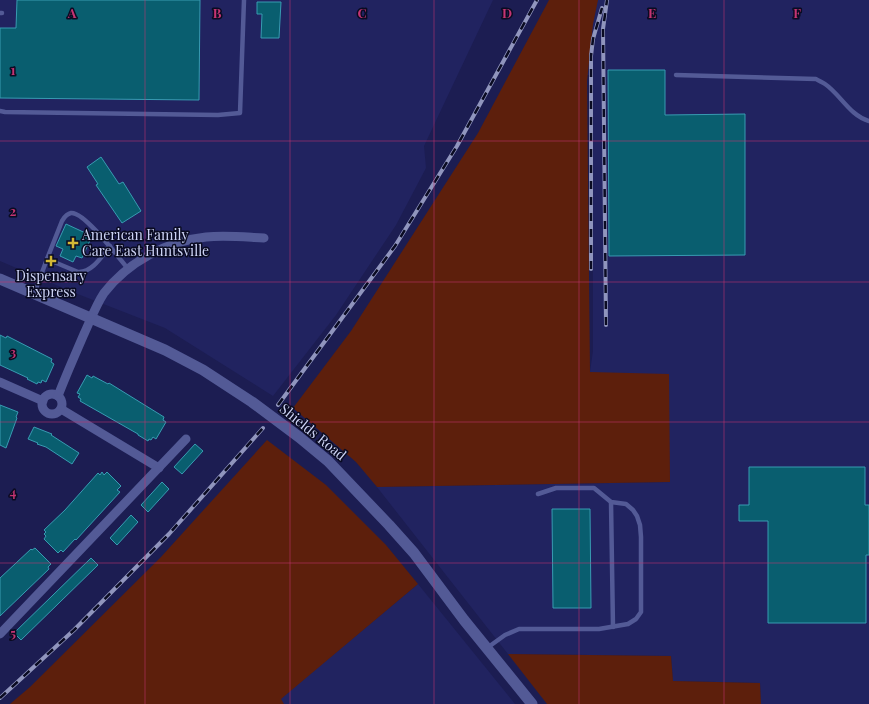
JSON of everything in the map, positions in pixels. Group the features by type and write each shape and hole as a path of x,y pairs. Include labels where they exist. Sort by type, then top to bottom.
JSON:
{"street":[{"path":"58,396 90,319 104,294 128,269 162,248 184,241 204,237 225,236 264,238"},
{"name":"Shields Road","path":"0,279 165,350 203,370 252,402 288,429 328,461 382,517 414,554 532,704"},
{"path":"0,382 43,401"},
{"path":"50,394 58,396 62,403 61,409 56,414 49,414 42,407 44,398 50,394"},
{"path":"61,409 159,468"},
{"path":"0,634 186,439"}],"lane":[{"path":"0,111 218,115 240,114 244,0"},
{"path":"676,75 816,79 825,84 850,110 864,120 869,121"},
{"path":"34,294 62,222 65,216 70,213 77,214 83,218 110,246 128,269"},
{"path":"47,259 78,272 83,272 89,270 110,246"},
{"path":"487,648 505,635 519,629 599,629 628,624 636,619 641,612 641,537 640,525 633,510 626,504 611,502 594,488 556,488 538,494"},
{"path":"611,502 613,627"}],"shaded area":[{"path":"0,0 493,0 424,146 426,168 396,225 336,315 273,396 165,328 70,291 0,261"},
{"path":"549,0 598,0 593,24 587,81 590,372 669,374 670,482 377,487 356,462 293,408 351,331 478,133"},
{"path":"570,0 869,0 869,704 761,704 760,683 673,681 671,656 508,654 377,487 670,482 669,454 590,372 593,351 593,75 537,75"},
{"path":"267,440 326,485 386,545 418,584 281,699 284,704 10,704 30,687 161,557"},
{"path":"418,584 515,704 284,704 280,699"},
{"path":"508,654 671,656 673,681 760,683 761,704 547,704"}],"building":[{"path":"17,0 200,0 199,100 0,98 0,28 16,28"},
{"path":"257,2 281,2 279,38 261,38 262,14 257,14"},
{"path":"608,70 665,70 665,115 745,114 745,255 609,256"},
{"path":"101,157 119,184 123,182 141,211 122,223 96,185 98,184 87,167"},
{"path":"66,224 92,236 82,258 76,256 73,262 60,256 63,249 56,246"},
{"path":"0,335 6,338 7,336 52,359 51,362 54,364 46,382 42,380 41,383 38,382 37,384 27,379 28,378 0,365"},
{"path":"87,375 92,378 93,376 108,384 109,383 164,417 163,420 166,422 156,439 153,437 148,441 80,401 81,399 78,397 80,394 77,393"},
{"path":"0,405 18,412 6,448 0,445"},
{"path":"34,427 52,434 51,435 79,453 72,464 46,447 28,439"},
{"path":"195,444 203,451 182,474 174,467"},
{"path":"749,467 865,467 865,505 869,505 869,555 866,555 866,623 768,623 768,521 739,521 739,505 749,505"},
{"path":"102,472 104,475 107,472 121,486 117,490 120,492 76,540 75,539 63,552 61,550 58,553 44,539 46,536 44,534 46,532 44,530 65,510 98,473 100,475"},
{"path":"162,482 169,489 148,512 141,505"},
{"path":"552,509 590,509 591,608 553,608"},
{"path":"131,515 138,522 117,545 110,538"},
{"path":"35,548 51,564 48,567 49,569 0,616 0,578 31,549 32,550"},
{"path":"91,558 98,565 21,640 14,633"}],"railway":[{"path":"278,405 395,246 457,146 537,0"},
{"path":"606,325 603,29 607,0"},
{"path":"591,269 591,56 593,39 602,8"},
{"path":"0,698 74,630 169,534 263,428"}],"place":[{"name":"American Family Care East Huntsville","path":"73,243"},
{"name":"Dispensary Express","path":"51,261"}]}
